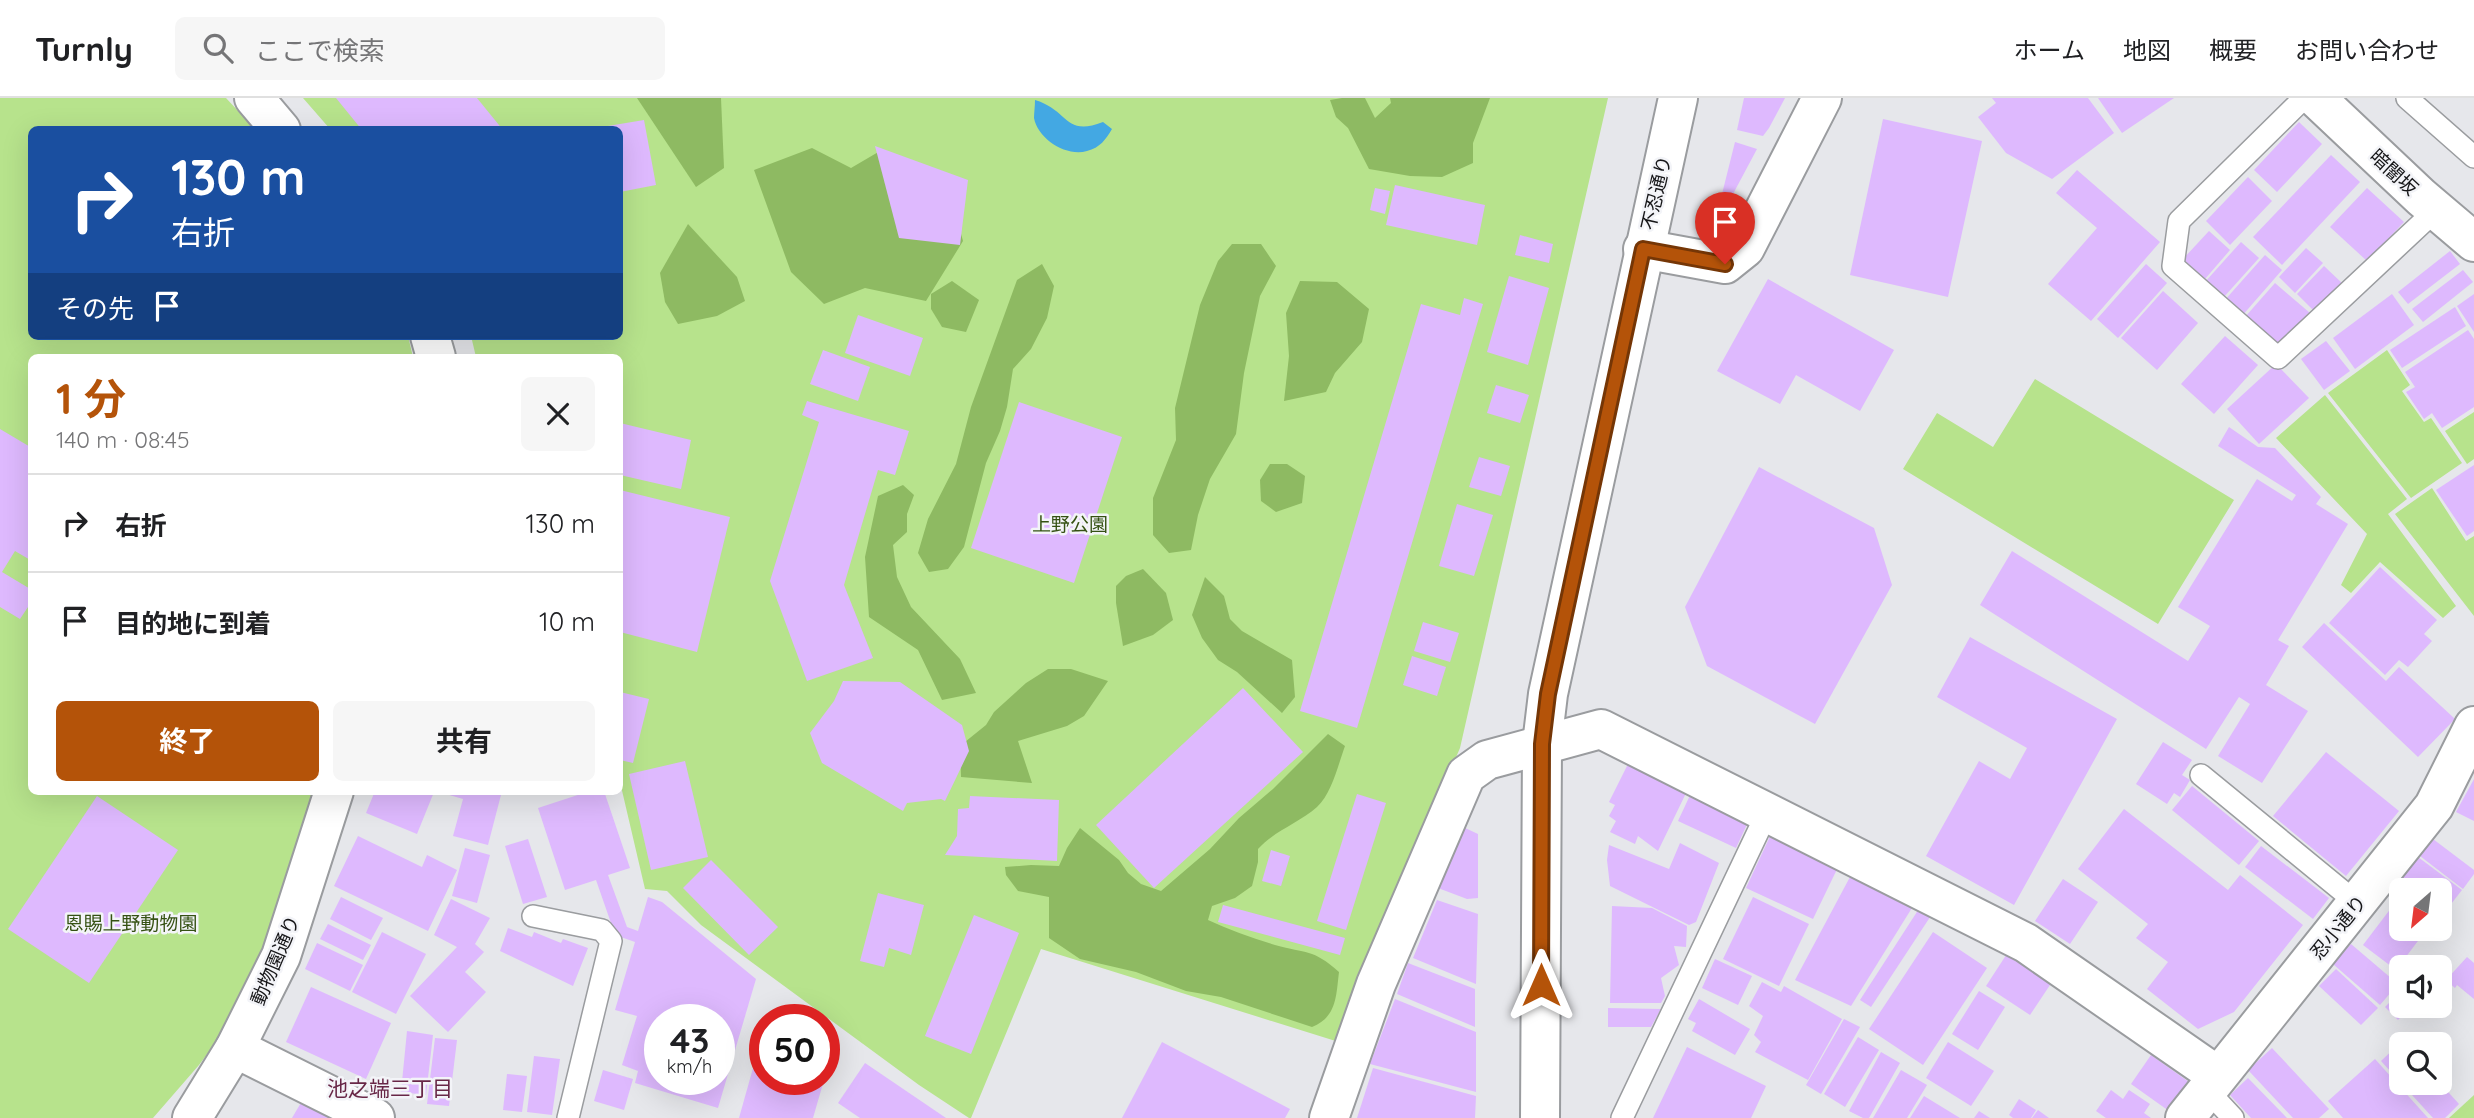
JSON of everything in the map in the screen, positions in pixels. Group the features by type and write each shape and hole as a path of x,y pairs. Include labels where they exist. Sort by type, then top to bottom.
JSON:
{"street":[{"path":"254,98 278,126"},
{"name":"不忍通り","path":"1540,1118 1542,744 1548,694 1678,98"},
{"path":"1643,249 1725,264 1745,248 1822,98"},
{"name":"暗闇坂","path":"2316,98 2474,242"},
{"name":"忍小通り","path":"2203,1095 2434,806 2474,726"},
{"path":"1329,1118 1376,984 1466,775 1487,760 1601,729 2026,943 2203,1095"},
{"name":"動物園通り","path":"192,1118 235,1048 281,956 333,795"},
{"path":"235,1048 375,1118"}],"lane":[{"path":"2304,98 2179,221 2174,266 2278,358 2436,210"},
{"path":"2407,98 2474,157"},
{"path":"2201,775 2357,903"},
{"path":"1622,1118 1767,813"},
{"path":"533,916 602,930 611,941 569,1118"},
{"path":"2203,1095 2233,1118"}],"green space":[{"name":"恩賜上野動物園","path":"0,98 226,98 252,126 28,126 28,340 409,340 412,354 28,354 28,795 313,795 263,951 234,1018 199,1065 153,1118 0,1118"},
{"name":"上野公園","path":"303,98 1608,98 1460,748 1378,939 1342,1043 1041,949 969,1118 840,1027 840,1004 809,1004 701,925 667,891 645,889 623,795 623,354 475,354 472,340 623,340 623,126 327,126"},
{"path":"637,98 721,98 724,168 696,187"},
{"path":"1365,98 1375,118 1391,103 1390,98 1490,98 1473,143 1473,163 1442,177 1410,176 1369,169 1348,128 1336,117 1330,100"},
{"path":"812,148 851,168 880,151 945,174 963,241 926,301 865,288 824,304 791,272 754,170"},
{"path":"688,224 737,277 745,301 717,316 678,324 665,302 660,273"},
{"path":"1232,244 1261,244 1276,266 1260,296 1244,373 1236,434 1210,479 1198,515 1191,550 1169,553 1153,535 1153,498 1176,440 1175,408 1200,305 1218,261"},
{"path":"1042,264 1054,286 1047,318 1031,349 1013,369 1007,407 986,463 964,547 948,569 929,572 918,553 928,519 956,464 971,407 1017,280"},
{"path":"952,281 979,300 966,332 942,327 931,309 931,294"},
{"path":"1300,281 1337,282 1369,309 1362,342 1335,373 1326,392 1284,401 1289,356 1286,313"},
{"path":"2387,350 2410,385 2402,391 2424,422 2431,418 2462,463 2411,498 2328,393"},
{"path":"2035,379 2234,500 2158,624 1903,469 1937,413 1993,447"},
{"path":"2325,395 2407,499 2388,514 2456,606 2443,618 2380,562 2351,593 2341,585 2367,534 2276,438"},
{"path":"2474,412 2474,459 2467,464 2445,431"},
{"path":"1270,464 1287,464 1305,476 1302,503 1276,512 1261,501 1260,480"},
{"path":"903,485 914,495 907,514 907,532 893,545 897,577 911,607 960,659 976,693 942,700 918,650 869,617 865,557 878,496"},
{"path":"2432,488 2466,541 2474,536 2474,616 2395,514"},
{"path":"1143,569 1166,593 1173,620 1153,635 1123,646 1116,586 1126,576"},
{"path":"1205,577 1224,596 1230,619 1242,631 1292,660 1295,697 1282,713 1237,672 1218,660 1202,638 1192,615"},
{"path":"1048,669 1071,669 1108,681 1084,716 1067,726 1018,741 1032,783 961,777 960,746 986,725 994,712 1026,683"},
{"path":"1328,734 1345,746 1327,794 1310,813 1271,837 1258,849 1252,886 1235,898 1212,906 1208,920 1258,940 1315,955 1339,972 1331,1012 1312,1027 1221,997 1186,991 1136,972 1080,959 1049,938 1049,897 1018,891 1006,875 1005,867 1059,866 1080,828 1119,860 1128,873 1141,884 1161,891 1210,849"},
{"path":"2474,1095 2474,1118 2449,1118"}],"water":[{"path":"1035,100 1046,104 1073,124 1090,126 1103,122 1112,129 1102,143 1092,150 1079,152 1062,149 1047,139 1037,126 1034,118"}],"building":[{"path":"336,98 477,98 500,126 359,126"},
{"path":"1744,98 1785,98 1763,136 1737,130"},
{"path":"1992,98 2088,98 2114,133 2052,179 2006,153 1978,117 1996,103"},
{"path":"2098,98 2174,98 2122,133"},
{"path":"1883,119 1982,141 1948,297 1850,275"},
{"path":"644,120 656,185 623,191 623,126 608,126"},
{"path":"2299,122 2322,144 2277,192 2254,170"},
{"path":"1735,142 1757,149 1725,209 1719,206"},
{"path":"875,146 968,180 960,245 899,238"},
{"path":"2331,155 2360,182 2282,265 2253,237"},
{"path":"2077,170 2160,242 2091,321 2048,284 2097,228 2056,193"},
{"path":"2248,177 2272,201 2230,245 2206,221"},
{"path":"1395,185 1485,205 1477,245 1386,225"},
{"path":"1375,188 1390,191 1385,214 1370,210"},
{"path":"2367,188 2404,222 2367,261 2330,227"},
{"path":"2209,231 2230,250 2205,279 2183,259"},
{"path":"1520,235 1553,244 1549,263 1515,255"},
{"path":"2241,242 2259,258 2223,298 2205,282"},
{"path":"2306,248 2323,263 2295,293 2279,277"},
{"path":"2450,251 2460,264 2408,304 2398,292"},
{"path":"2265,255 2282,270 2241,317 2224,301"},
{"path":"2146,264 2167,283 2118,338 2097,319"},
{"path":"2324,266 2344,285 2317,314 2297,294"},
{"path":"2463,270 2473,282 2423,322 2412,309"},
{"path":"1509,276 1549,288 1528,365 1487,352"},
{"path":"1768,279 1894,350 1860,411 1796,375 1780,404 1717,371"},
{"path":"2275,283 2310,313 2279,347 2245,317"},
{"path":"2163,291 2198,323 2157,370 2121,338"},
{"path":"2392,294 2414,325 2355,369 2333,338"},
{"path":"2474,294 2474,332 2457,306"},
{"path":"1464,298 1483,304 1357,728 1300,711 1421,304 1460,315"},
{"path":"2455,307 2466,326 2402,368 2390,350"},
{"path":"858,315 923,338 910,376 845,353"},
{"path":"2468,330 2474,339 2474,407 2442,428 2432,413 2424,419 2406,392 2415,387 2405,372"},
{"path":"2225,336 2258,365 2214,414 2181,384"},
{"path":"2326,341 2350,371 2324,390 2301,359"},
{"path":"823,350 870,367 858,401 810,384"},
{"path":"2276,364 2309,398 2259,444 2227,409"},
{"path":"1496,385 1529,395 1520,423 1487,413"},
{"path":"807,401 909,431 895,475 878,470 844,585 873,658 807,681 770,581 819,422 802,415"},
{"path":"1019,402 1122,437 1074,583 971,548"},
{"path":"623,424 691,440 681,489 623,476"},
{"path":"2229,427 2258,447 2275,448 2321,497 2316,504 2348,524 2278,640 2289,646 2266,685 2308,711 2262,783 2218,756 2250,704 2239,697 2206,749 1980,605 2012,551 2188,661 2210,626 2178,607 2257,479 2292,501 2296,495 2218,446"},
{"path":"0,429 28,446 28,559 15,551 2,572 28,588 28,607 20,619 0,607"},
{"path":"1479,457 1510,466 1501,496 1469,487"},
{"path":"2474,465 2474,531 2467,536 2436,490"},
{"path":"1759,467 1874,528 1892,585 1815,724 1707,666 1685,607"},
{"path":"623,491 730,517 697,652 623,633"},
{"path":"1457,504 1493,515 1474,576 1439,566"},
{"path":"2380,567 2437,620 2424,634 2432,641 2408,667 2399,660 2385,675 2329,623"},
{"path":"1423,622 1459,633 1450,662 1414,651"},
{"path":"2324,623 2386,681 2399,667 2455,719 2418,757 2302,647"},
{"path":"1970,637 2117,719 2014,905 1926,856 1979,761 2010,779 2027,748 1937,697"},
{"path":"1412,656 1446,667 1437,696 1403,685"},
{"path":"843,681 900,682 962,725 969,751 945,801 941,799 907,803 903,811 822,763 810,733 834,701"},
{"path":"1243,688 1303,752 1154,888 1096,825"},
{"path":"623,693 649,699 633,763 623,761"},
{"path":"2163,742 2192,760 2182,775 2190,780 2180,797 2174,793 2167,804 2136,784"},
{"path":"2326,752 2399,811 2346,876 2273,816"},
{"path":"685,761 708,857 651,870 629,774"},
{"path":"1629,762 1688,789 1658,851 1638,836 1635,844 1610,832 1616,821 1609,816 1615,805 1609,802"},
{"path":"2474,779 2474,821 2456,812"},
{"path":"2192,786 2259,841 2239,865 2172,810"},
{"path":"1692,791 1750,818 1736,848 1678,821"},
{"path":"1357,794 1386,803 1346,930 1317,921"},
{"path":"373,795 433,795 417,834 366,813"},
{"path":"449,795 501,795 488,845 453,836 463,799"},
{"path":"578,795 605,795 630,868 608,875 627,927 638,931 648,897 662,902 756,979 735,1050 735,1004 644,1004 644,1086 635,1083 638,1071 622,1065 637,1016 615,1010 635,942 618,936 596,880 565,890 538,808"},
{"path":"97,796 178,850 89,983 8,929"},
{"path":"970,796 1059,800 1057,861 945,855 957,836 958,809 969,808"},
{"path":"2124,809 2228,890 2240,875 2303,925 2234,1012 2198,1029 2147,989 2168,962 2136,938 2148,924 2078,869"},
{"path":"1463,827 1478,834 1478,898 1467,899 1438,888"},
{"path":"1772,832 1840,863 1813,919 1746,888"},
{"path":"358,836 422,867 427,855 457,870 428,931 334,886"},
{"path":"528,839 547,897 523,904 505,846"},
{"path":"2433,839 2474,870 2474,874 2463,889 2420,856"},
{"path":"1680,843 1719,863 1696,922 1689,925 1610,886 1607,860 1609,845 1669,869"},
{"path":"2261,846 2329,898 2313,919 2245,867"},
{"path":"465,848 490,855 477,903 452,896"},
{"path":"1271,850 1290,856 1281,886 1262,881"},
{"path":"2418,857 2446,878 2402,878"},
{"path":"711,860 778,927 749,955 683,888"},
{"path":"1850,877 1915,903 1851,1006 1795,980"},
{"path":"2063,879 2098,902 2070,944 2035,921"},
{"path":"2452,882 2462,890 2452,903"},
{"path":"878,893 924,905 911,955 889,948 884,967 860,961"},
{"path":"341,897 383,918 371,940 330,919"},
{"path":"1753,897 1809,924 1779,986 1723,959"},
{"path":"451,899 490,918 475,944 484,952 465,972 486,992 448,1032 410,996 457,947 434,935"},
{"path":"1437,900 1478,914 1476,984 1413,958"},
{"path":"1924,901 1936,908 1871,1007 1860,1000"},
{"path":"1223,905 1345,938 1340,955 1218,922"},
{"path":"1612,906 1652,908 1687,926 1686,947 1674,946 1679,965 1661,978 1665,996 1661,1003 1610,1003"},
{"path":"2389,911 2389,942 2417,942 2407,955 2389,955 2389,965 2363,945"},
{"path":"974,915 1019,933 971,1054 925,1036"},
{"path":"328,924 371,945 363,960 320,939"},
{"path":"508,928 532,937 534,932 561,943 563,939 588,948 573,986 500,951"},
{"path":"382,932 426,954 396,1014 352,992"},
{"path":"1933,932 1987,968 1923,1065 1869,1029"},
{"path":"317,943 363,965 350,991 305,969"},
{"path":"2351,944 2389,976 2389,994 2380,1005 2333,964"},
{"path":"2012,946 2056,976 2030,1015 1986,986"},
{"path":"2467,957 2474,963 2474,999 2457,985 2455,988 2452,985 2452,973"},
{"path":"1715,959 1752,976 1738,1005 1702,988"},
{"path":"1408,963 1475,989 1475,1027 1397,994"},
{"path":"2336,969 2378,1008 2361,1025 2319,986"},
{"path":"1762,982 1781,992 1784,986 1842,1019 1808,1080 1755,1052 1761,1042 1754,1035 1763,1016 1749,1006"},
{"path":"311,987 391,1023 366,1079 286,1042"},
{"path":"1979,991 2005,1007 1978,1050 1952,1034"},
{"path":"1395,999 1476,1032 1476,1092 1370,1064"},
{"path":"1699,999 1750,1029 1735,1055 1692,1031 1696,1023 1688,1019"},
{"path":"1608,1008 1661,1009 1651,1027 1608,1027"},
{"path":"1844,1019 1860,1027 1821,1094 1806,1085"},
{"path":"407,1031 433,1035 426,1095 401,1092"},
{"path":"1858,1037 1879,1050 1845,1107 1824,1094"},
{"path":"435,1038 457,1040 449,1106 427,1104"},
{"path":"1162,1042 1290,1109 1285,1118 1122,1118"},
{"path":"1948,1042 1994,1071 1971,1106 1926,1078"},
{"path":"1687,1047 1766,1086 1751,1118 1653,1118"},
{"path":"2272,1048 2329,1109 2319,1118 2293,1118 2248,1070"},
{"path":"1881,1052 1900,1063 1869,1118 1863,1118 1849,1111"},
{"path":"2389,1053 2389,1070 2381,1061"},
{"path":"2151,1055 2189,1082 2169,1111 2131,1084"},
{"path":"534,1056 560,1059 552,1115 527,1112"},
{"path":"2375,1059 2389,1075 2389,1095 2407,1095 2428,1118 2343,1118 2328,1101"},
{"path":"865,1063 946,1118 860,1118 838,1103"},
{"path":"1373,1068 1476,1096 1475,1118 1357,1118"},
{"path":"603,1070 633,1079 624,1110 594,1101"},
{"path":"1901,1070 1927,1085 1907,1118 1873,1118"},
{"path":"507,1074 527,1076 522,1112 503,1110"},
{"path":"2248,1078 2287,1118 2251,1118 2230,1095"},
{"path":"749,1082 749,1095 820,1095 813,1118 739,1118"},
{"path":"2111,1090 2123,1099 2129,1090 2150,1104 2144,1113 2151,1118 2106,1118 2096,1111"},
{"path":"675,1095 722,1095 718,1108"},
{"path":"2412,1095 2451,1095 2459,1104 2445,1118 2433,1118"},
{"path":"1924,1096 1960,1118 1910,1118"},
{"path":"2019,1099 2036,1110 2031,1118 2013,1118 2009,1115"},
{"path":"302,1101 330,1118 292,1118"},
{"path":"2038,1110 2049,1118 2032,1118"},
{"path":"1979,1111 1990,1118 1974,1118"}],"district":[{"name":"池之端三丁目","path":"390,1089"}],"route":[{"path":"1541,985 1542,744 1548,694 1643,249 1725,264"}]}
